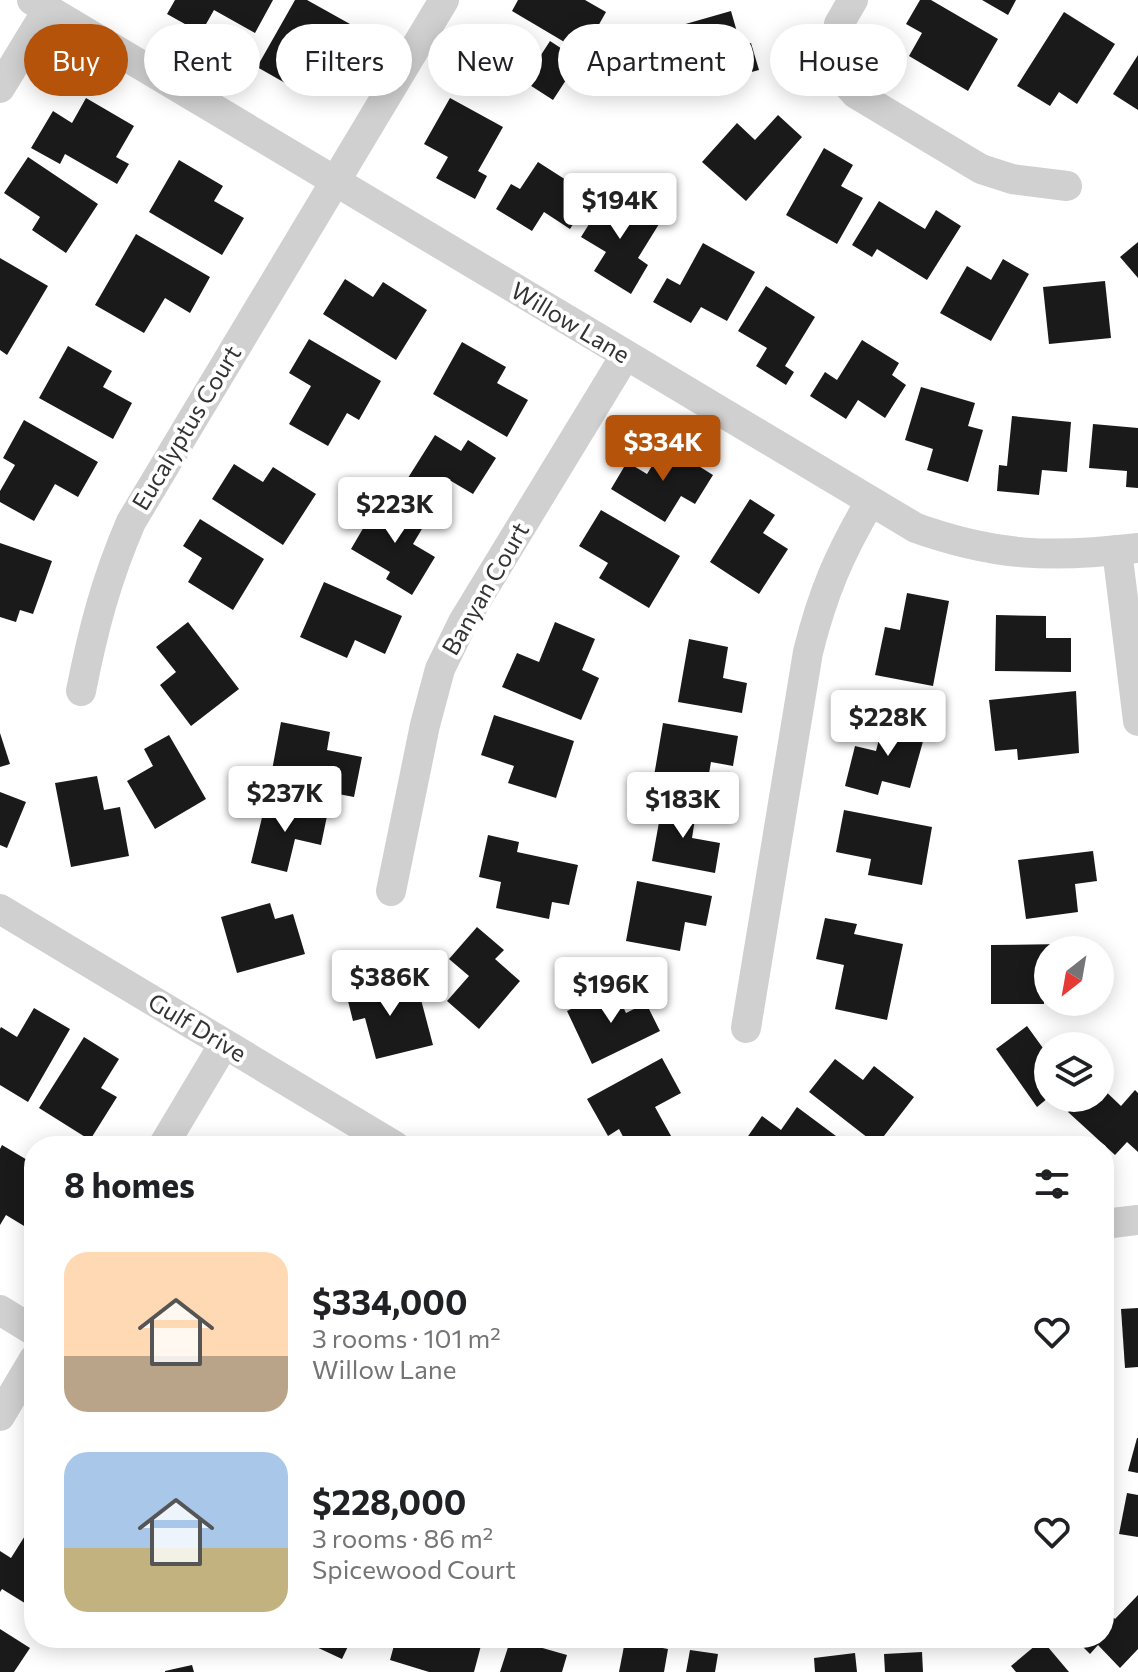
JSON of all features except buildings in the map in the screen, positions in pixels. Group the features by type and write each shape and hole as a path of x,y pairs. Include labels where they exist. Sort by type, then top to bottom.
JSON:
{"street":[{"name":"Eucalyptus Court","path":"81,691 96,618 110,570 131,522 444,0"},
{"path":"853,0 839,24 831,66 856,94 981,169 1012,179 1067,186"},
{"name":"Willow Lane","path":"40,5 916,528 957,542 1005,552 1054,555 1127,549"},
{"path":"0,88 40,5"},
{"name":"Banyan Court","path":"391,891 425,725 440,669 463,622 625,356"},
{"path":"746,1028 808,652 821,602 842,551 870,502"},
{"path":"1127,549 1138,721"},
{"name":"Gulf Drive","path":"0,909 378,1136"},
{"path":"169,1136 224,1044"},
{"path":"1114,1223 1138,1220"},
{"path":"0,1310 24,1325"},
{"path":"0,1416 24,1376"}]}
